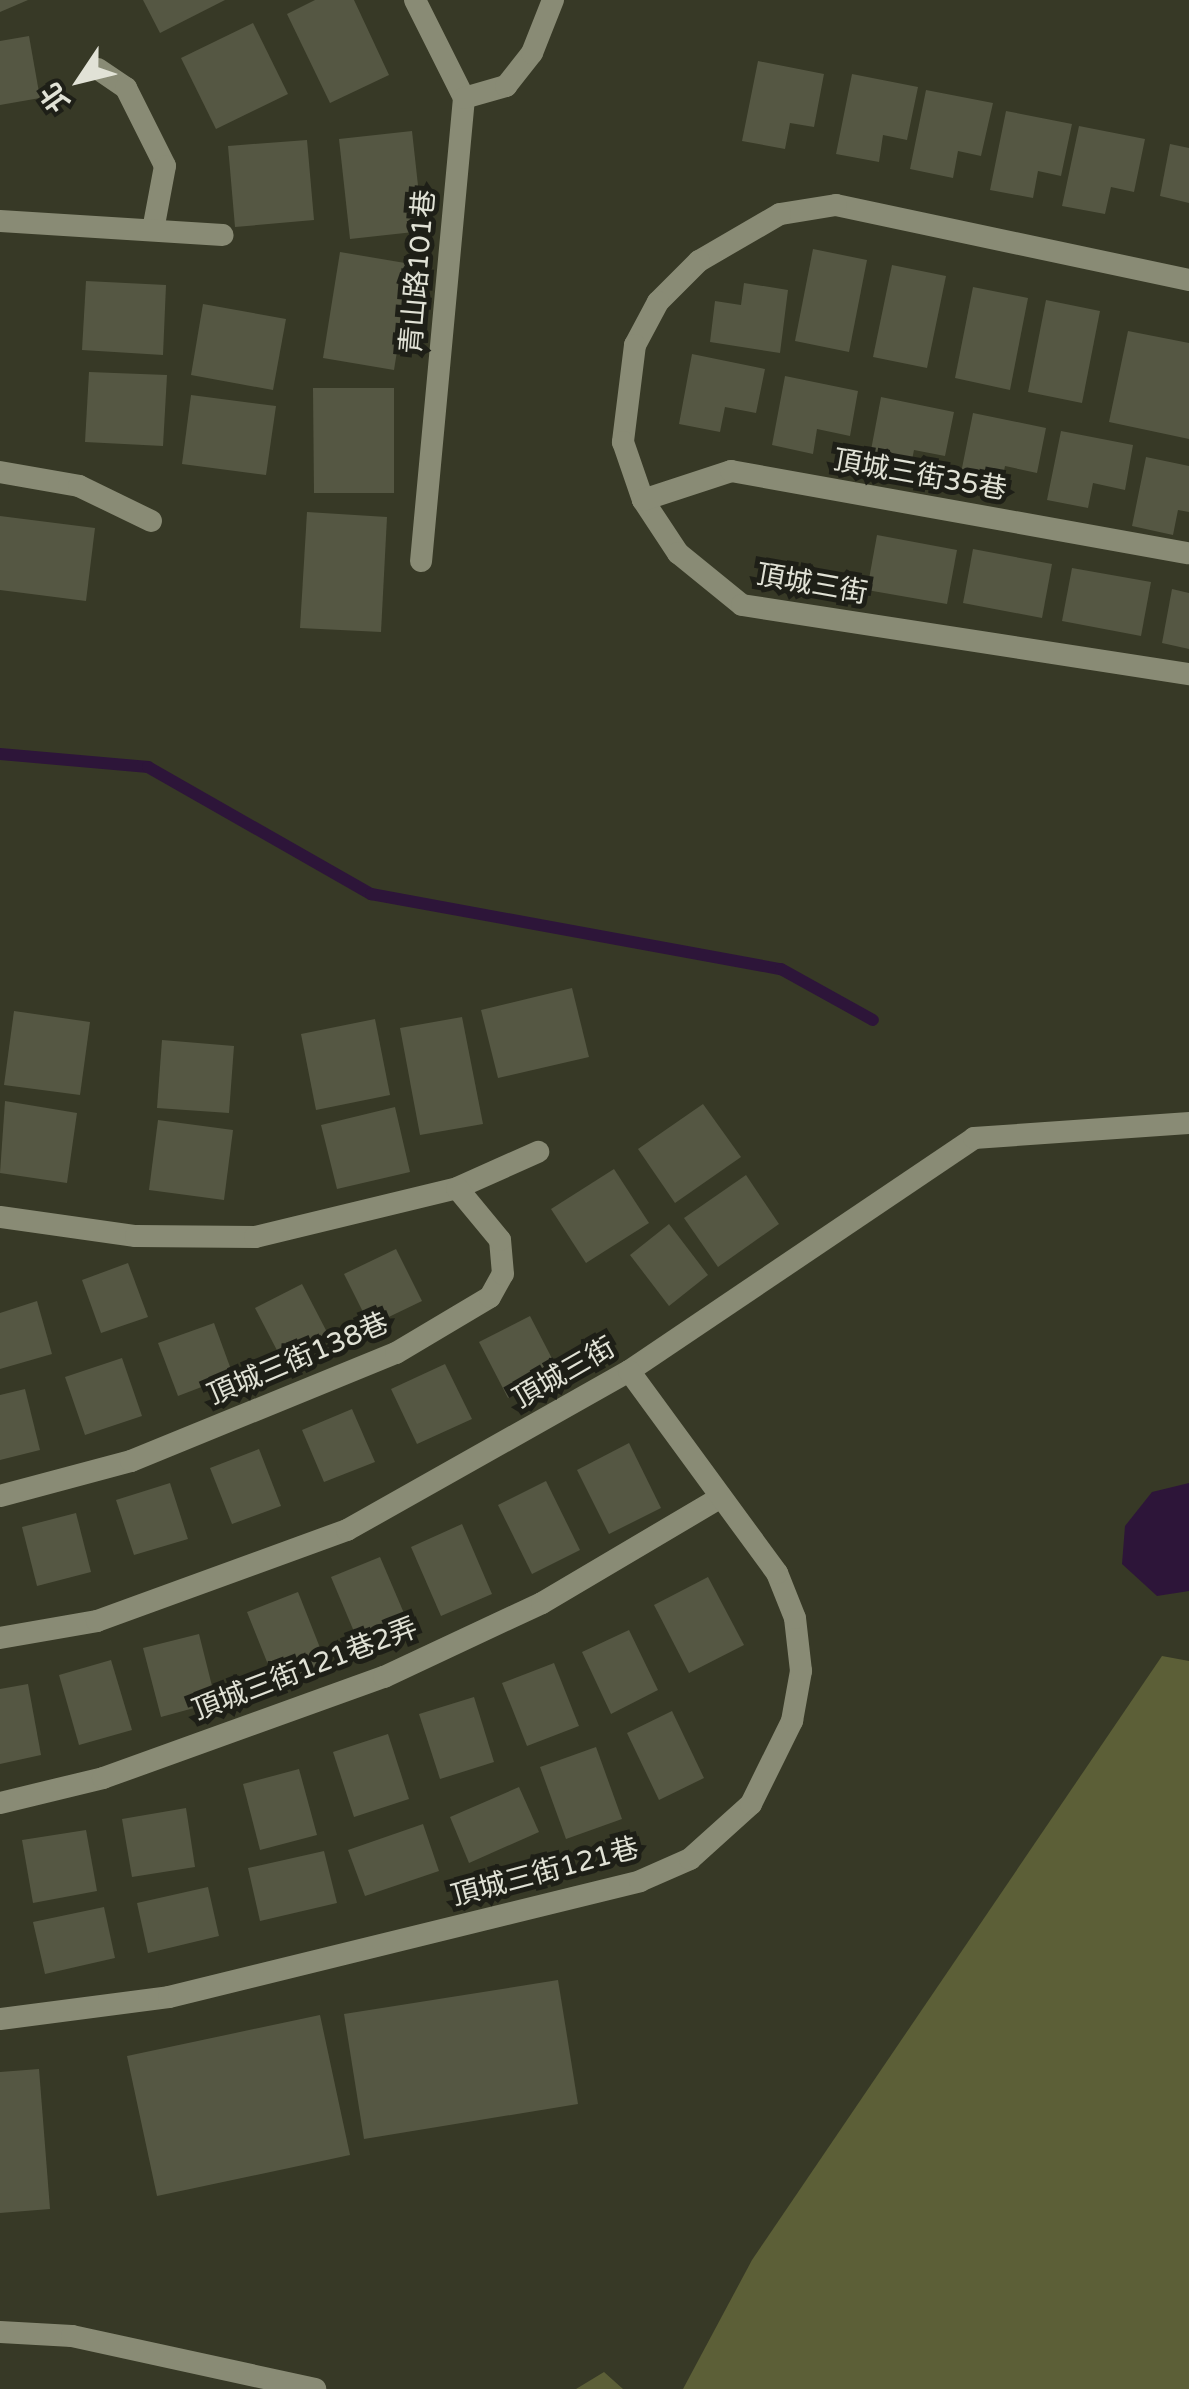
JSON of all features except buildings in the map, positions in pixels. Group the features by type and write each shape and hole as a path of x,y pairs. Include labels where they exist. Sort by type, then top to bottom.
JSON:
{"lane":[{"path":"415,0 464,98 506,86 532,53 553,0"},
{"path":"98,68 126,88 164,166 153,230"},
{"name":"青山路101巷","path":"421,561 464,98"},
{"name":"頂城三街","path":"1189,280 836,205 780,214 698,261 658,302 635,345 623,442 643,500 678,554 742,605 1189,674"},
{"path":"0,221 223,235"},
{"name":"頂城三街35巷","path":"643,500 731,471 1189,553"},
{"path":"0,472 78,486 151,521"},
{"name":"頂城三街","path":"0,1638 97,1621 347,1530 630,1371 974,1138 1189,1124"},
{"path":"0,1217 136,1236 255,1237 457,1188 538,1152"},
{"name":"頂城三街138巷","path":"0,1496 131,1461 396,1353 490,1297 503,1274 500,1240 457,1188"},
{"name":"頂城三街121巷","path":"0,2019 169,1997 640,1881 690,1860 751,1804 780,1759 801,1670 795,1618 776,1573 630,1371"},
{"name":"頂城三街121巷2弄","path":"0,1802 103,1778 384,1677 542,1603 721,1497"},
{"path":"0,2332 72,2336 315,2389"}],"green space":[{"path":"1162,1656 1189,1661 1189,2389 683,2389 752,2260"},
{"path":"604,2372 623,2389 576,2389"}],"shaded area":[{"path":"1189,1483 1189,1591 1157,1596 1122,1564 1125,1526 1152,1492"}],"waterway":[{"path":"0,754 148,767 371,894 781,969 873,1020"}]}
